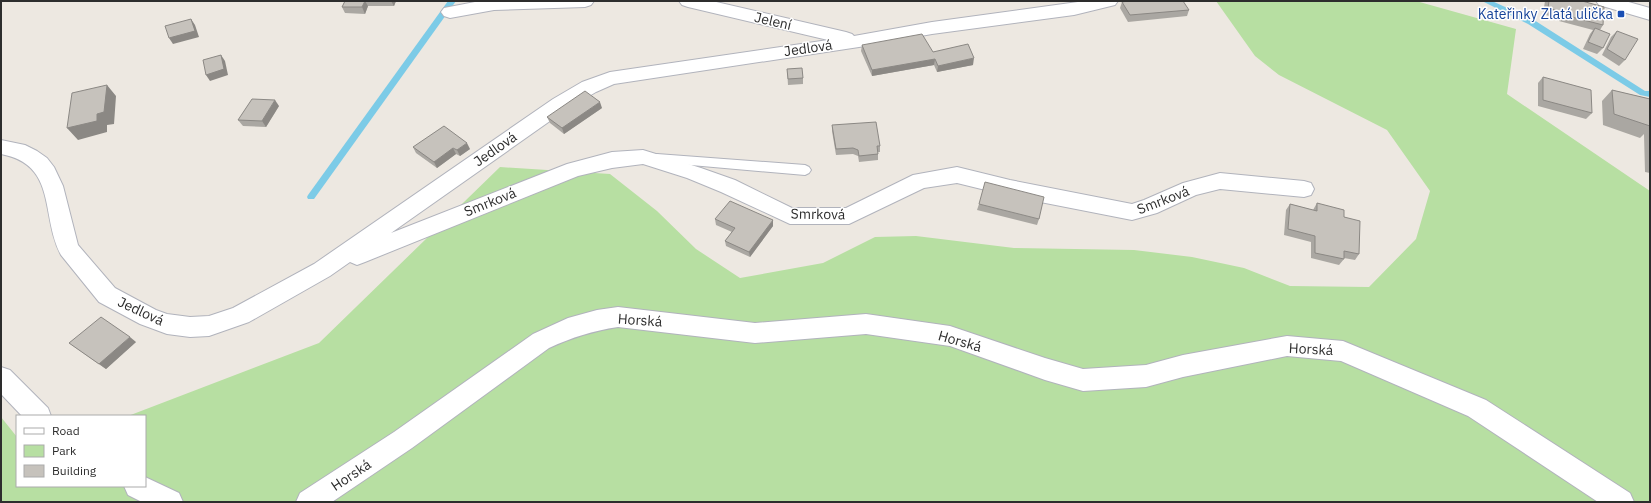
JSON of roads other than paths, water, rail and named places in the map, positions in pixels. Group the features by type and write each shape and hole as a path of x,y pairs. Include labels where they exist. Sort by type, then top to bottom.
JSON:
{"street":[{"path":"450,12 494,4 585,1"},
{"name":"Jelení","path":"688,1 859,41"},
{"name":"Jedlová","path":"1,146 18,150 40,163 47,172 53,186 64,236 69,250 107,295 148,317 167,324 190,327 209,326 241,315 322,270 560,104 589,87 610,78 641,72 859,41 932,28 1074,9 1109,1"},
{"path":"1606,1 1650,14"},
{"name":"Smrková","path":"322,270 574,169 612,160 643,157 701,175 728,186 790,216 849,216 920,181 957,175 1010,188 1132,212 1150,207 1190,189 1220,181 1304,189"},
{"name":"Horská","path":"309,502 403,440 541,341 568,328 597,320 618,317 755,333 866,324 950,336 1045,369 1083,380 1146,376 1183,366 1287,346 1343,351 1477,408 1621,502"},
{"path":"1,378 38,415"},
{"path":"139,487 170,502"}],"lane":[{"path":"643,157 805,170"}],"waterway":[{"path":"311,197 452,1"},
{"path":"1486,1 1531,22 1643,93 1650,94"}],"place":[{"name":"Kateřinky Zlatá ulička","path":"1621,14"}]}
